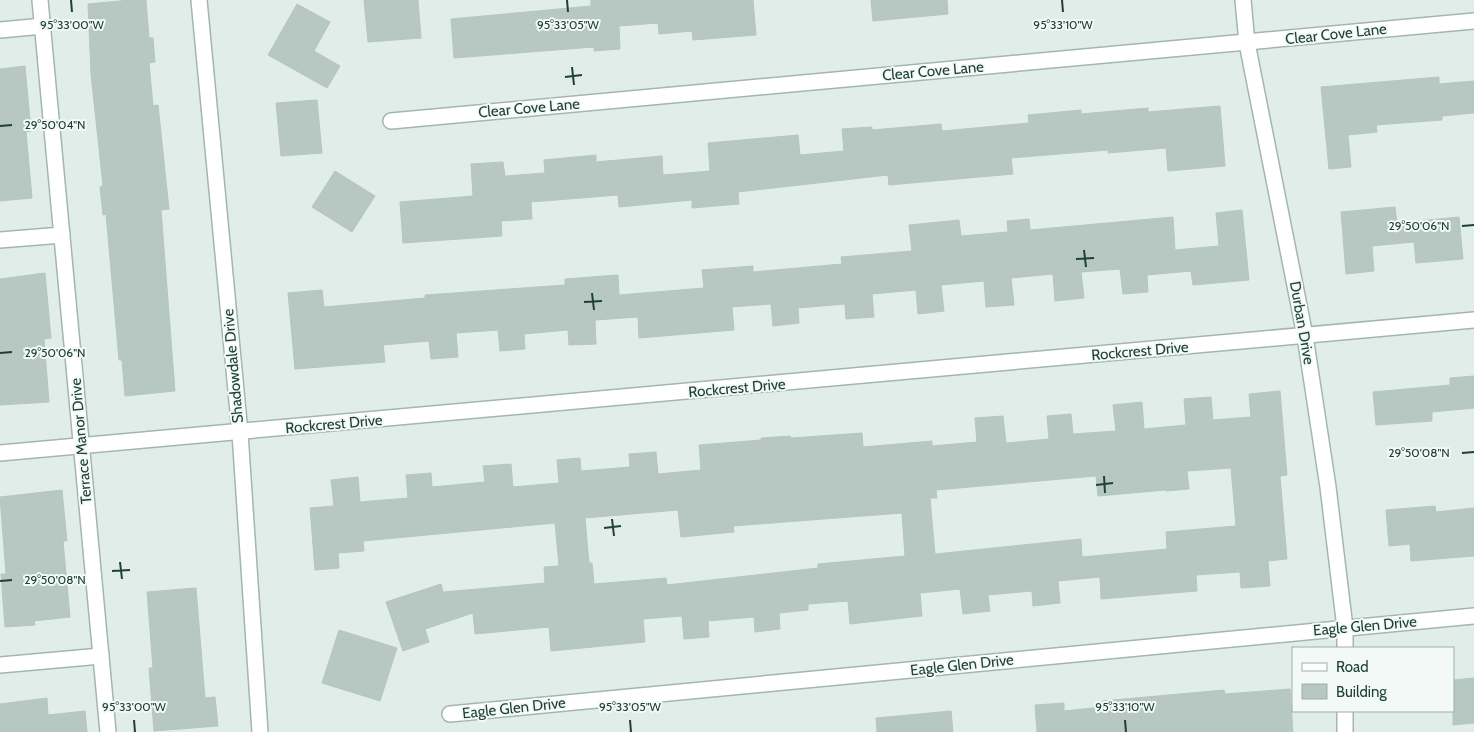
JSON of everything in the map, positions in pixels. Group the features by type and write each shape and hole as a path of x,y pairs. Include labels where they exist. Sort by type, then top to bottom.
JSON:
{"street":[{"name":"Terrace Manor Drive","path":"40,0 108,732"},
{"name":"Shadowdale Drive","path":"199,0 240,433 260,732"},
{"name":"Durban Drive","path":"1243,0 1247,43 1305,336 1328,486 1345,628 1345,647"},
{"name":"Clear Cove Lane","path":"391,121 1247,43 1474,20"},
{"path":"0,30 43,26"},
{"path":"0,240 62,235"},
{"name":"Rockcrest Drive","path":"0,453 240,433 1474,320"},
{"name":"Eagle Glen Drive","path":"450,714 1474,616"},
{"path":"0,664 101,656"},
{"path":"1345,712 1346,732"}],"building":[{"path":"146,0 149,38 153,38 155,62 149,63 153,106 158,105 169,209 161,210 175,391 125,396 122,360 119,360 106,214 103,215 100,187 103,186 91,74 88,4"},
{"path":"364,0 418,0 421,38 368,42"},
{"path":"591,0 753,0 756,35 693,40 692,31 659,34 658,23 619,26 620,49 594,51 594,47 454,58 451,19 591,6"},
{"path":"871,0 947,0 948,14 873,21"},
{"path":"297,4 330,22 314,51 340,66 327,88 268,55"},
{"path":"25,66 31,131 26,132 32,198 0,201 0,69"},
{"path":"1439,77 1439,84 1474,81 1474,113 1442,116 1442,120 1376,125 1377,132 1348,135 1351,167 1329,169 1321,87"},
{"path":"317,100 322,153 281,156 276,103"},
{"path":"1220,106 1225,166 1168,171 1166,148 1108,153 1108,150 1011,158 1013,174 889,185 888,175 738,192 739,204 692,208 692,200 619,207 618,195 531,202 532,219 501,221 502,236 403,243 400,202 473,196 471,164 503,162 505,176 545,173 544,160 596,155 596,162 662,156 663,175 710,171 708,143 798,135 800,155 844,151 842,129 872,127 872,130 941,124 942,131 1029,123 1028,115 1081,110 1081,114 1148,108 1148,112"},
{"path":"335,171 375,196 352,232 312,207"},
{"path":"1395,207 1397,223 1459,217 1463,259 1416,263 1414,242 1372,246 1374,271 1346,274 1341,212"},
{"path":"1242,210 1249,280 1193,285 1191,271 1147,275 1148,292 1123,294 1120,269 1081,272 1084,298 1055,301 1053,274 1011,278 1014,305 986,307 984,281 941,285 944,311 918,314 916,290 872,294 874,317 846,319 845,304 798,308 799,323 773,326 771,304 732,307 734,330 639,338 638,317 595,320 596,344 569,345 568,330 524,334 525,349 500,351 498,330 456,333 458,357 431,359 429,341 383,345 385,362 295,369 288,293 322,290 324,307 425,298 425,295 565,285 565,279 618,275 619,295 704,288 702,270 753,266 753,272 842,264 841,257 912,251 909,225 959,220 961,236 1008,232 1007,221 1029,219 1030,230 1173,217 1175,250 1219,246 1216,213"},
{"path":"45,273 51,338 44,339 49,402 0,405 0,279"},
{"path":"1474,376 1474,408 1432,412 1432,421 1376,425 1373,392 1450,385 1450,378"},
{"path":"1280,391 1287,475 1280,476 1287,559 1268,561 1270,586 1241,588 1240,572 1196,575 1197,591 1101,599 1100,577 1058,581 1060,603 1033,606 1032,591 988,595 990,611 963,614 960,589 920,593 922,616 850,624 848,601 808,604 808,610 779,613 780,629 755,632 754,617 708,621 709,637 684,639 682,616 643,619 645,642 551,651 549,627 475,634 473,613 425,629 429,642 403,651 386,602 441,584 443,592 545,583 544,567 559,566 555,523 363,541 364,551 338,553 339,568 315,570 310,508 334,506 331,480 358,477 360,502 408,498 406,475 431,473 432,487 485,482 483,466 511,464 513,487 559,483 557,460 580,458 581,471 630,467 629,454 656,452 658,474 701,470 699,445 761,440 761,438 862,433 863,447 932,441 932,446 977,442 975,418 1003,416 1006,443 1049,439 1047,416 1071,414 1073,434 1116,431 1113,405 1142,402 1144,429 1186,425 1184,399 1211,397 1213,420 1251,417 1249,394","holes":["1231,468 1236,526 1166,532 1167,549 1082,557 1081,539 935,554 930,498 937,498 936,490 1096,476 1098,496 1166,491 1189,489 1187,471","678,510 681,537 734,532 733,526 902,513 905,556 818,564 818,568 667,585 666,578 594,584 592,563 589,563 585,518"]},
{"path":"62,490 67,541 63,541 70,617 34,621 35,625 5,627 1,574 6,574 0,497"},
{"path":"1435,506 1436,512 1474,508 1474,556 1411,561 1410,544 1389,546 1386,510"},
{"path":"196,588 205,698 215,697 218,726 154,731 149,668 153,668 147,592"},
{"path":"339,630 397,648 380,701 322,683"},
{"path":"1474,678 1474,723 1453,725 1454,680"},
{"path":"1290,689 1293,732 1037,732 1035,705 1064,703 1064,711 1102,707 1102,701 1224,690 1225,694"},
{"path":"47,698 48,715 85,711 87,732 0,732 0,704"},
{"path":"951,711 953,732 877,732 876,718"}]}
